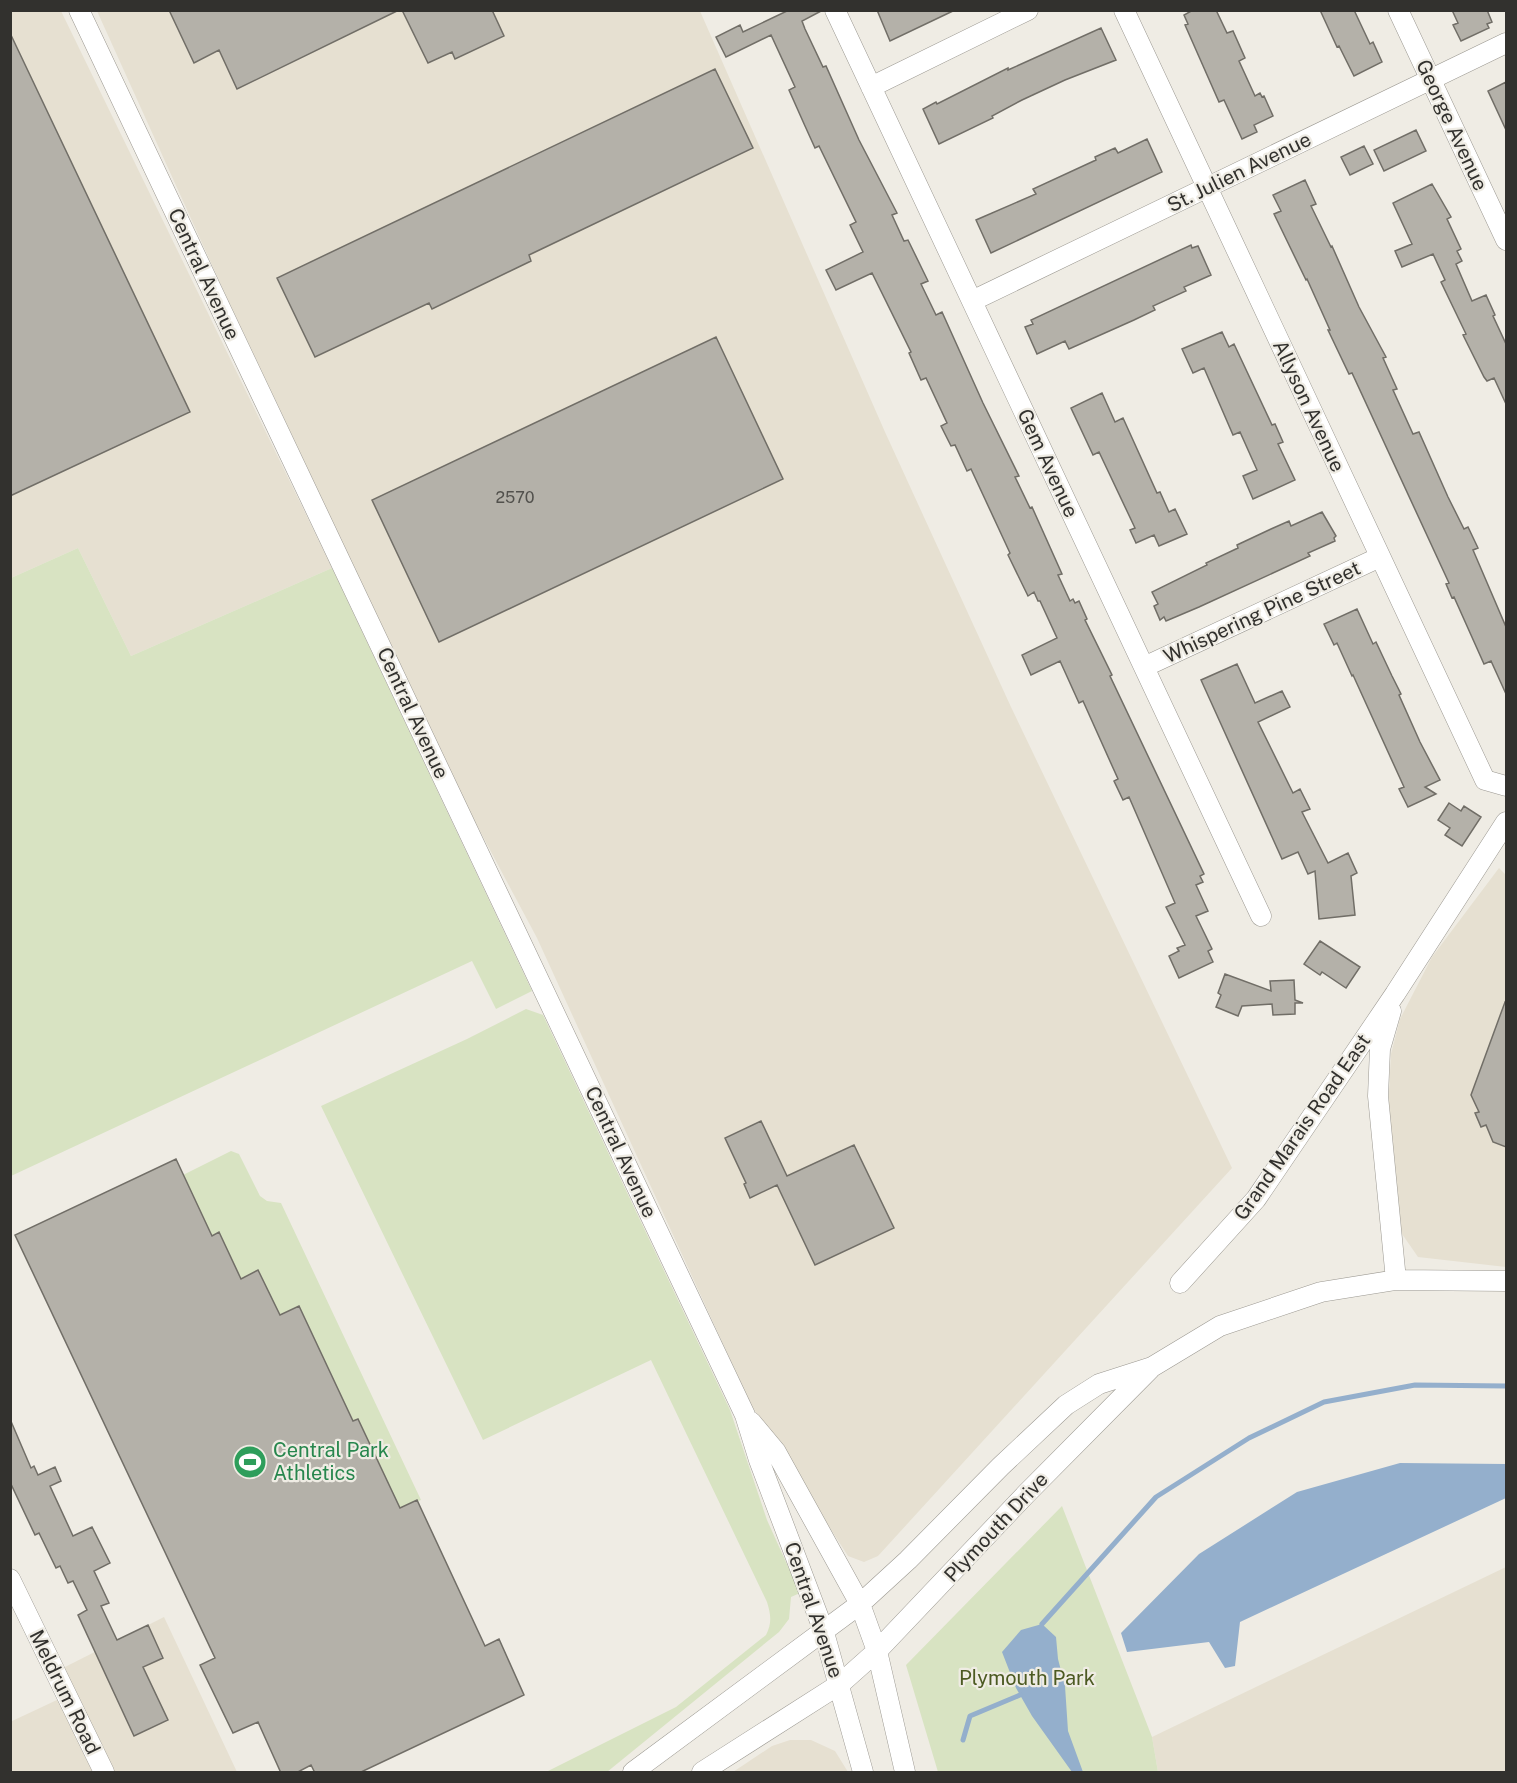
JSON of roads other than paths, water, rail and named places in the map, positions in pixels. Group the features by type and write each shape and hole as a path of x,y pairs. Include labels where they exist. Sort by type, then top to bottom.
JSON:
{"street":[{"name":"Central Avenue","path":"80,10 745,1415 759,1460 824,1629 864,1773"},
{"name":"Gem Avenue","path":"835,10 1261,916"},
{"path":"871,87 1028,10"},
{"name":"Allyson Avenue","path":"1124,10 1485,780 1506,786"},
{"name":"George Avenue","path":"1398,10 1506,240"},
{"name":"St. Julien Avenue","path":"972,301 1506,43"},
{"name":"Whispering Pine Street","path":"1144,667 1380,557"},
{"name":"Grand Marais Road East","path":"1180,1283 1257,1198 1395,994 1506,822"},
{"name":"Grand Marais Road East","path":"1395,994 1380,1050 1378,1096 1396,1280"},
{"name":"Plymouth Drive","path":"633,1773 860,1604 1066,1405 1099,1384 1152,1367 1220,1326 1321,1292 1396,1280 1506,1281"},
{"name":"Plymouth Drive","path":"702,1773 840,1684 878,1651 1027,1493 1152,1367"},
{"name":"Central Avenue","path":"745,1415 776,1452 860,1604 878,1651 905,1773"},
{"name":"Meldrum Road","path":"10,1579 104,1773"}],"water":[{"path":"1400,1463 1506,1464 1506,1498 1240,1622 1235,1666 1225,1668 1209,1642 1127,1652 1121,1633 1199,1554 1297,1492"},
{"path":"1042,1624 1056,1637 1058,1659 1065,1686 1068,1731 1083,1772 1072,1772 1032,1716 1016,1688 1002,1652 1021,1630"}],"waterway":[{"path":"1042,1624 1156,1497 1249,1438 1324,1402 1415,1385 1506,1386"},
{"path":"963,1740 970,1716 1020,1695"}],"place":[{"name":"Central Park Athletics","path":"250,1462"}],"park label":[{"name":"Plymouth Park","path":"1027,1678"}]}
